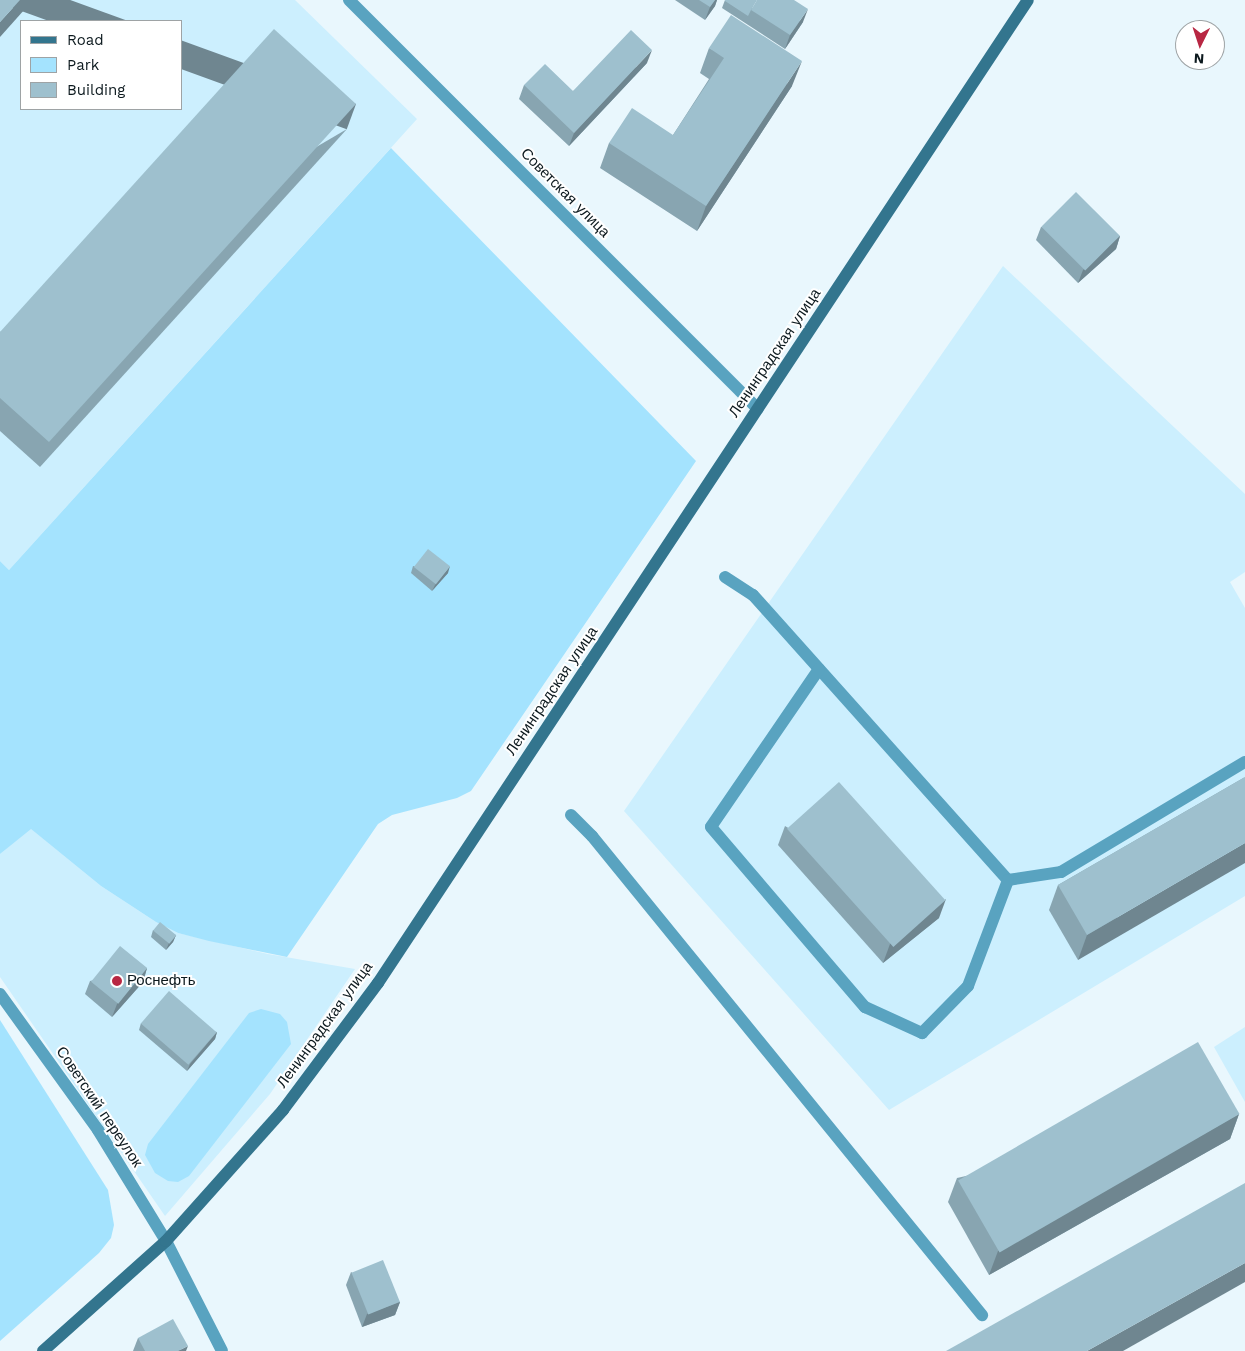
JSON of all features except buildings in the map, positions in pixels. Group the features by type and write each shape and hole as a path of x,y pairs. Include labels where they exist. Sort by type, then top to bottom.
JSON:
{"main road":[{"name":"Ленинградская улица","path":"43,1351 166,1241 283,1110 378,983 1028,0"}],"street":[{"name":"Советская улица","path":"349,0 758,409"},
{"path":"725,577 753,595 1008,880"},
{"path":"818,669 711,827 865,1007 922,1033 968,986 1008,880"},
{"path":"1008,880 1061,872 1245,762"},
{"path":"571,815 592,836 982,1315"},
{"name":"Советский переулок","path":"0,994 98,1130 166,1241"},
{"path":"166,1241 222,1351"}],"shaded area":[{"path":"0,0 295,0 417,119 9,570 0,561"},
{"path":"1003,266 1245,494 1245,572 1230,582 1245,608 1245,896 889,1110 624,811"},
{"path":"30,828 101,886 156,922 178,933 268,954 355,969 270,1094 165,1216 0,977 0,854"},
{"path":"1245,1027 1245,1102 1214,1047"}],"green space":[{"path":"391,148 696,461 471,791 457,798 392,815 378,824 287,957 178,933 156,922 101,886 31,829 0,854 0,561 9,570"},
{"path":"261,1009 280,1014 287,1022 291,1044 189,1176 178,1182 168,1181 155,1173 145,1155 148,1144 249,1013"},
{"path":"0,1020 108,1190 114,1225 111,1238 99,1253 0,1341"}],"place":[{"name":"Роснефть","path":"117,981"}]}
